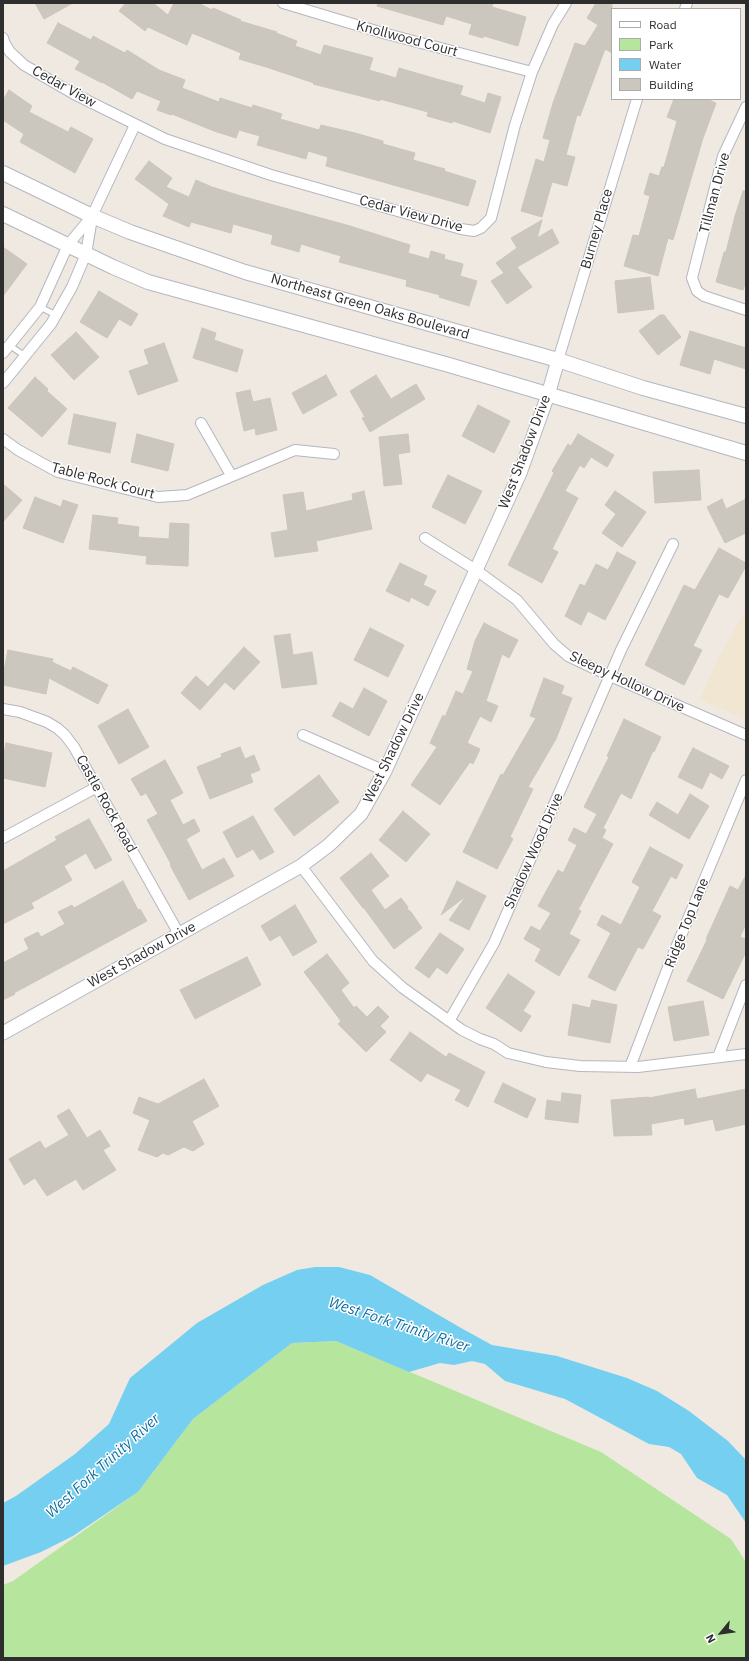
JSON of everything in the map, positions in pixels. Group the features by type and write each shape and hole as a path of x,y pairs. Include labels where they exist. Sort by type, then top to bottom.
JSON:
{"main road":[{"name":"Northeast Green Oaks Boulevard","path":"3,173 92,216 130,232 245,272 558,360 643,388 746,416"},
{"path":"3,214 148,282 449,364 548,395 746,453"}],"street":[{"name":"Knollwood Court","path":"284,3 383,33 532,72"},
{"name":"Cedar View Drive","path":"135,125 165,139 271,175 461,229 474,230 481,228 491,218 515,125 532,72 553,24 566,3"},
{"name":"Cedar View","path":"3,38 4,44 10,52 24,66 74,94 135,125"},
{"name":"Burney Place","path":"558,360 637,100"},
{"name":"Tillman Drive","path":"746,108 723,156 692,278 697,291 704,296 746,310"},
{"path":"6,349 40,307 68,245 92,216 135,125"},
{"path":"3,383 51,324 72,288 86,254 92,216"},
{"name":"West Shadow Drive","path":"3,1032 301,866 329,846 361,814 385,771 520,473 548,395 558,360"},
{"path":"201,423 231,475"},
{"name":"Table Rock Court","path":"3,438 18,450 58,472 158,497 187,495 231,475 295,450 334,454"},
{"name":"Sleepy Hollow Drive","path":"425,538 476,570 517,600 554,644 568,656 610,676 746,735"},
{"name":"Shadow Wood Drive","path":"448,1021 494,943 621,650 673,544"},
{"name":"Castle Rock Road","path":"3,708 20,712 57,728 66,735 97,787 179,934"},
{"path":"303,735 385,771"},
{"name":"Ridge Top Lane","path":"630,1067 670,962 746,780"},
{"path":"3,838 97,787"},
{"path":"301,866 373,961 403,988 448,1021 480,1040 494,1044 508,1053 546,1062 580,1066 630,1067 746,1054"},
{"path":"718,1057 746,985"}],"lane":[{"path":"40,307 56,315"},
{"path":"6,349 25,356"}],"shaded area":[{"path":"746,610 746,720 700,699 719,656"}],"green space":[{"path":"336,1341 601,1452 731,1539 746,1562 746,1658 3,1658 3,1585 13,1581 138,1492 193,1419 292,1343"}],"water":[{"name":"West Fork Trinity River","path":"315,1267 339,1267 370,1275 492,1345 557,1356 627,1378 657,1391 689,1411 728,1441 746,1460 746,1523 727,1495 697,1478 681,1454 669,1447 649,1444 565,1399 505,1381 485,1364 472,1361 454,1365 440,1363 409,1372 336,1341 292,1343 193,1419 138,1492 73,1536 41,1552 3,1566 3,1503 16,1496 75,1454 109,1424 130,1378 197,1323 263,1285 297,1270"}],"building":[{"path":"35,3 73,3 44,19"},
{"path":"126,3 153,3 168,15 174,3 198,3 212,10 213,8 241,20 240,21 277,32 276,33 297,41 295,46 321,55 324,45 373,58 369,70 396,78 399,68 463,86 460,95 485,103 488,93 501,97 490,133 453,121 452,123 427,116 428,112 380,99 380,101 313,84 314,83 239,59 241,53 192,33 187,45 148,27 145,31 119,11"},
{"path":"378,3 493,3 492,7 526,17 518,46 484,36 483,38 469,34 472,24 446,16 443,25 377,6"},
{"path":"596,3 612,3 611,52 605,49 580,116 577,115 566,155 575,157 567,186 552,182 542,217 521,211 536,159 544,162 550,140 543,138 553,103 575,43 585,46 598,25 587,18"},
{"path":"58,23 91,40 93,36 125,53 127,50 159,70 185,80 182,88 219,102 220,98 252,108 253,105 282,114 280,119 319,130 321,125 355,133 383,141 383,144 415,153 413,160 445,169 444,171 476,181 468,206 326,166 328,157 308,151 306,159 257,145 260,136 239,130 236,138 214,131 172,114 171,115 157,110 161,101 137,91 132,99 75,69 80,61 47,43"},
{"path":"9,90 32,106 29,112 68,132 71,127 93,139 75,173 20,142 24,134 3,120 3,100"},
{"path":"674,100 709,100 716,103 703,138 673,240 668,238 658,276 624,266 633,235 639,236 650,196 644,194 650,173 659,176 662,167 664,167 677,121 667,117"},
{"path":"149,161 172,178 166,187 189,197 196,180 212,187 241,196 350,226 410,245 408,253 429,259 431,251 445,255 444,259 463,264 460,276 477,281 469,306 439,297 440,295 406,286 407,280 339,262 341,256 301,244 299,252 271,244 273,235 233,224 231,233 191,222 189,227 163,216 169,204 135,179"},
{"path":"743,191 746,191 746,281 743,290 716,282"},
{"path":"542,220 537,238 552,229 559,243 517,267 532,287 507,304 491,281 504,273 496,263 517,248 511,238"},
{"path":"3,247 27,264 3,296"},
{"path":"650,277 654,309 618,313 615,281"},
{"path":"99,291 138,314 131,326 119,319 107,338 80,322"},
{"path":"660,315 664,315 681,337 658,355 639,331"},
{"path":"202,328 216,333 214,340 243,350 237,372 193,358"},
{"path":"690,331 746,348 746,369 714,359 710,374 680,365"},
{"path":"76,332 99,357 74,380 51,355"},
{"path":"164,343 178,381 138,395 129,371 149,364 144,350"},
{"path":"326,375 337,395 303,414 292,393"},
{"path":"376,375 391,399 416,384 425,399 370,432 362,418 365,417 350,391"},
{"path":"35,377 48,389 47,391 67,409 42,437 8,408"},
{"path":"250,390 253,402 270,398 277,430 256,435 255,428 244,431 236,393"},
{"path":"478,405 510,421 494,453 462,436"},
{"path":"74,414 116,423 110,453 68,444"},
{"path":"137,434 174,444 168,471 131,462"},
{"path":"408,434 410,452 398,454 402,484 384,486 379,437"},
{"path":"578,434 614,455 607,467 591,457 584,468 580,465 565,491 578,498 552,549 558,552 542,583 508,565 554,473 552,471 568,444 571,446"},
{"path":"699,470 701,500 655,503 653,472"},
{"path":"448,475 482,491 465,524 432,507"},
{"path":"3,484 22,500 3,522"},
{"path":"364,491 372,529 316,541 318,551 275,557 271,533 288,530 283,495 303,492 306,511 353,500 352,494"},
{"path":"615,491 646,512 622,547 602,533 616,514 605,505"},
{"path":"35,497 61,507 63,500 78,505 63,543 23,528"},
{"path":"722,499 726,509 746,499 746,533 725,543 707,507"},
{"path":"93,515 118,518 117,524 139,527 138,537 169,539 170,523 189,524 188,566 146,564 147,556 89,549"},
{"path":"719,548 746,563 746,566 728,598 719,594 693,646 702,650 684,685 645,665 684,585 695,590"},
{"path":"617,552 636,562 605,620 588,611 581,625 565,616 580,584 585,586 596,564 608,570"},
{"path":"400,563 427,576 423,585 436,591 428,606 411,597 409,602 386,591"},
{"path":"484,623 518,640 509,658 502,654 486,701 498,706 491,722 480,716 467,743 480,749 473,764 470,762 440,805 411,785 437,747 430,743 443,715 445,717 456,691 463,694 473,671 467,669 475,641"},
{"path":"370,628 404,645 388,677 354,660"},
{"path":"290,634 293,655 312,652 317,684 282,688 274,636"},
{"path":"244,647 260,662 234,690 225,682 200,710 181,693 196,676 208,687"},
{"path":"8,650 53,659 52,662 71,671 73,667 108,685 98,704 49,678 46,694 3,685 3,676"},
{"path":"544,678 564,686 561,694 572,698 556,739 528,787 533,789 510,837 513,839 497,869 463,852 501,774 503,775 536,718 530,716"},
{"path":"364,688 387,701 369,736 332,716 340,702 353,709"},
{"path":"128,709 149,747 119,764 98,726"},
{"path":"624,719 661,737 631,799 621,793 603,828 606,830 602,838 613,844 578,910 581,911 569,934 580,940 559,976 535,961 541,949 524,939 531,926 540,931 551,913 538,906 558,870 563,873 577,845 568,840 574,828 586,834 597,814 584,807 609,757 607,756"},
{"path":"6,743 52,753 45,787 3,778 3,759"},
{"path":"240,747 245,759 254,755 260,770 250,774 253,782 210,799 197,767 222,757 221,754"},
{"path":"693,748 729,766 722,779 710,772 702,789 678,777"},
{"path":"165,760 183,793 170,800 183,825 194,819 200,831 186,839 202,870 224,858 234,876 189,900 147,820 158,814 146,793 141,796 131,779"},
{"path":"319,775 339,802 294,836 274,809"},
{"path":"690,794 709,806 689,839 649,815 657,802 678,815"},
{"path":"403,811 430,834 406,862 379,840"},
{"path":"253,816 274,852 260,860 253,849 237,858 223,832"},
{"path":"89,819 112,860 95,869 86,853 64,866 72,880 31,903 34,908 3,924 3,871 57,840 55,837"},
{"path":"650,847 683,865 676,879 671,876 652,911 661,916 643,949 638,947 615,991 588,977 611,933 597,925 602,915 621,925 640,887 632,882"},
{"path":"371,853 389,876 371,890 385,910 401,898 408,907 407,909 411,912 422,928 394,949 340,878"},
{"path":"746,875 746,924 740,937 746,939 746,952 723,999 687,981 707,940 706,939 730,886 738,890"},
{"path":"123,881 138,910 140,909 147,921 3,1000 3,963 29,949 24,939 38,932 41,937 65,924 58,912 72,905 74,908"},
{"path":"457,881 486,896 469,930 449,920 466,896 441,915"},
{"path":"295,905 317,942 293,956 280,935 270,941 261,926"},
{"path":"440,933 464,949 447,974 437,967 429,978 415,968"},
{"path":"327,954 349,983 341,990 354,1008 356,1006 367,1017 378,1006 389,1017 380,1026 386,1032 366,1052 338,1024 341,1021 304,972"},
{"path":"247,957 261,985 195,1019 180,990"},
{"path":"508,974 535,992 523,1011 531,1016 521,1032 486,1008"},
{"path":"592,1000 617,1005 610,1043 568,1035 573,1004 590,1008"},
{"path":"703,1001 709,1035 674,1041 668,1007"},
{"path":"410,1032 446,1057 449,1053 485,1072 468,1107 455,1100 461,1090 427,1073 421,1082 390,1060"},
{"path":"204,1079 219,1106 192,1121 204,1144 193,1151 184,1147 168,1155 163,1153 157,1157 138,1150 150,1120 133,1113 139,1097 158,1104"},
{"path":"503,1083 536,1099 527,1118 494,1102"},
{"path":"695,1089 697,1099 746,1089 746,1124 716,1131 713,1119 685,1125 684,1118 651,1124 652,1135 614,1136 611,1100 649,1098"},
{"path":"562,1093 581,1095 578,1123 545,1119 547,1100 561,1102"},
{"path":"69,1109 87,1138 100,1130 110,1146 103,1150 116,1170 83,1190 76,1179 47,1196 35,1178 24,1185 9,1159 40,1141 45,1149 69,1135 57,1116"}]}
